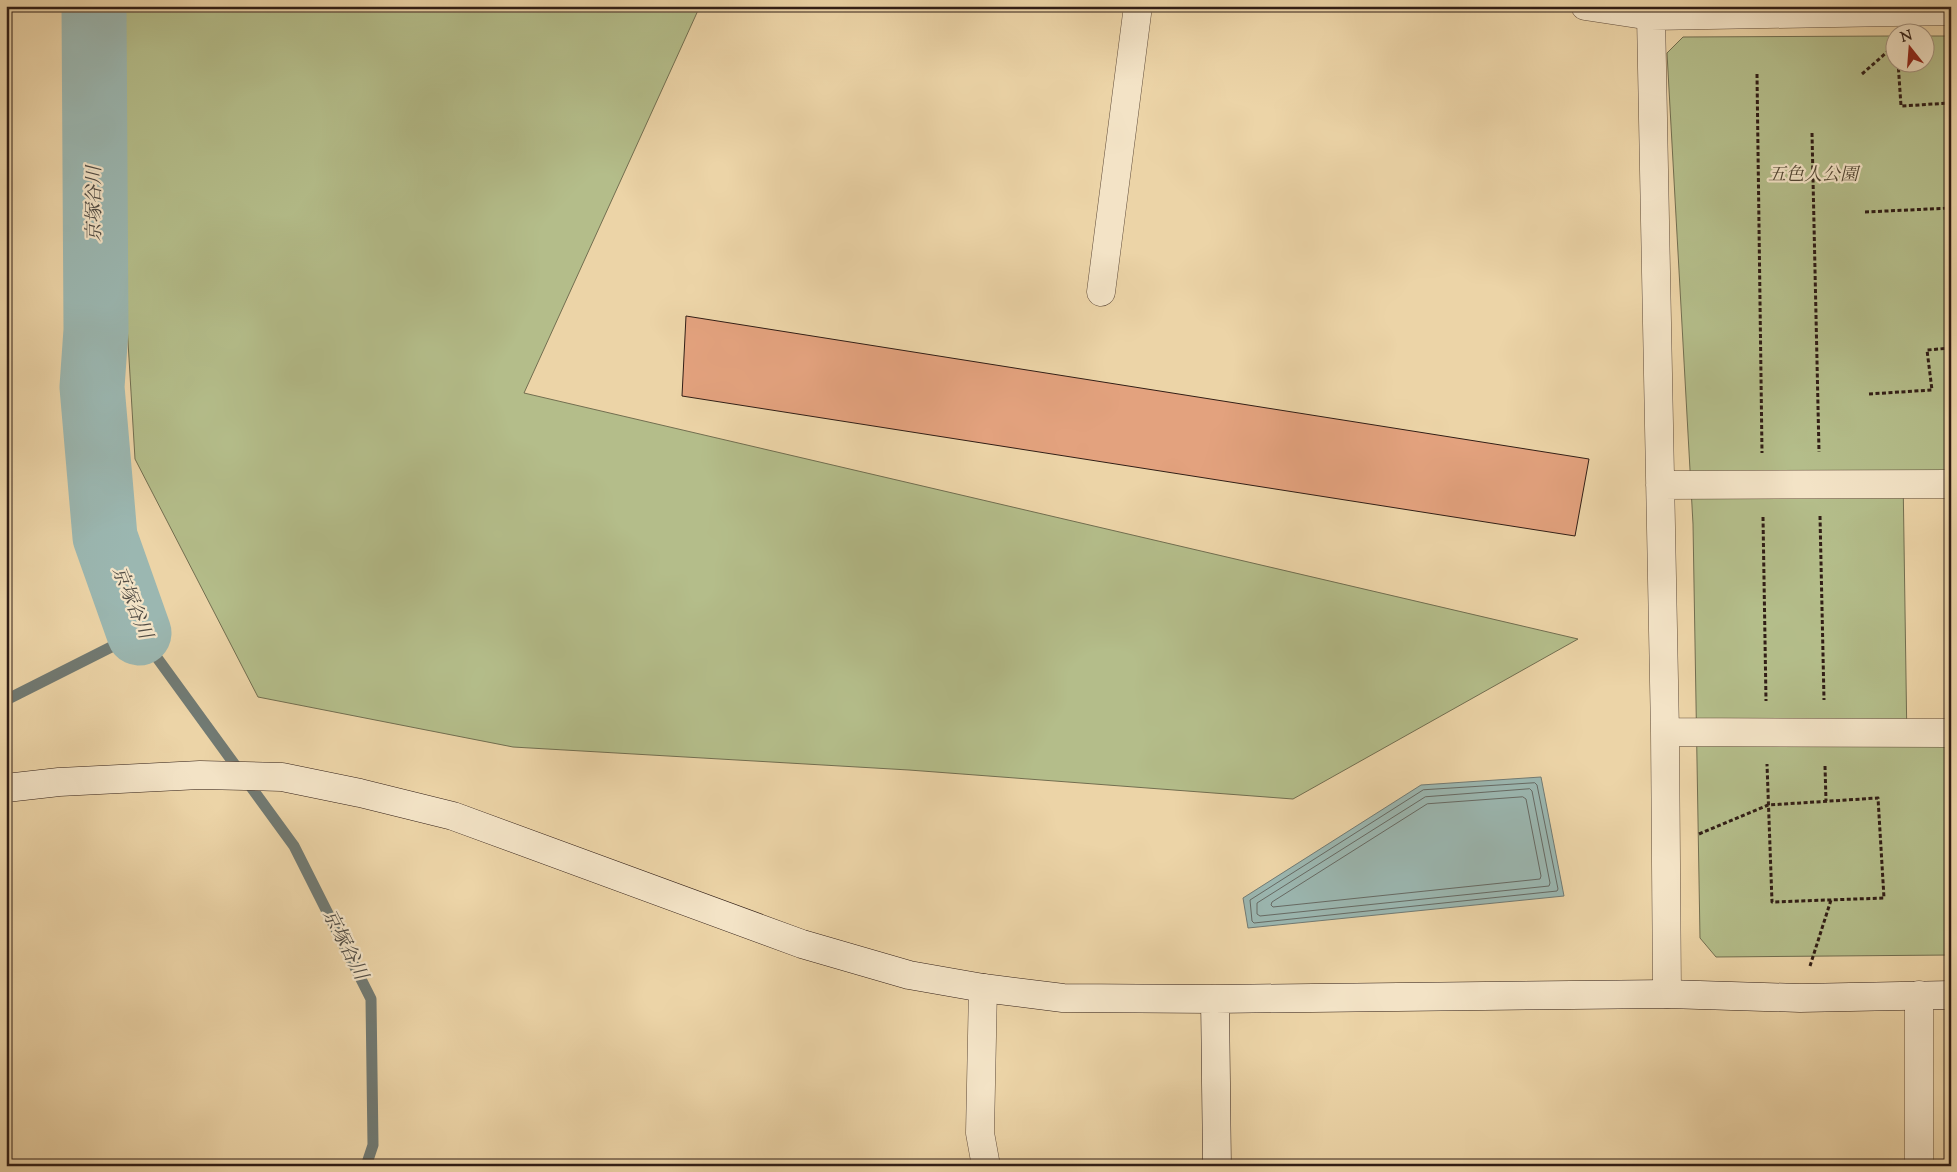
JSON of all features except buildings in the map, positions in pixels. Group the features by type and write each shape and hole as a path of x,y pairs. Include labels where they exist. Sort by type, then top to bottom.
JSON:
{"street":[{"path":"1101,292 1138,6"},
{"path":"1584,6 1651,16 1951,11"},
{"path":"1651,16 1665,732 1667,994"},
{"path":"1660,485 1951,484"},
{"path":"1665,732 1951,733"},
{"path":"6,788 59,782 200,775 282,777 360,793 453,816 802,944 909,975 983,988 1063,998 1215,999 1667,994 1800,998 1951,995"},
{"path":"983,988 980,1133 986,1166"},
{"path":"1919,995 1919,1166"},
{"path":"1215,999 1216,1166"}],"path":[{"path":"1862,74 1884,55"},
{"path":"1899,72 1901,106 1951,103"},
{"path":"1757,74 1763,459"},
{"path":"1865,212 1951,208"},
{"path":"1869,394 1932,390 1928,350 1951,348"},
{"path":"1763,509 1766,706"},
{"path":"1666,848 1768,805 1878,798 1884,898 1772,902 1768,805 1767,756"},
{"path":"1800,998 1832,900"}],"green space":[{"path":"108,6 700,6 524,393 1578,639 1293,799 909,770 513,747 258,697 135,459"},
{"name":"五色人公園","path":"1884,36 1884,72 1934,72 1934,36 1951,36 1951,472 1903,474 1907,745 1951,745 1951,955 1716,957 1700,938 1693,524 1667,53 1683,37"}],"water":[{"path":"1541,777 1564,896 1248,928 1243,898 1421,785"}],"waterway":[{"name":"京塚谷川","path":"94,6 96,330 92,387 105,537 139,633"},
{"name":"京塚谷川","path":"6,700 139,633 294,846 371,999 373,1145 366,1166"}]}
